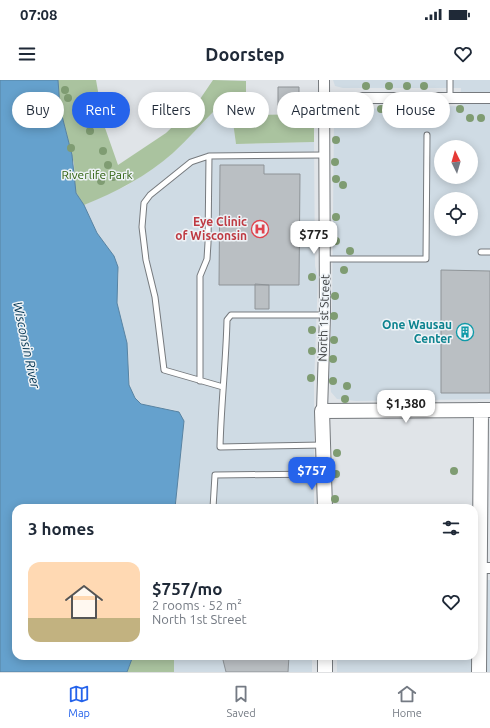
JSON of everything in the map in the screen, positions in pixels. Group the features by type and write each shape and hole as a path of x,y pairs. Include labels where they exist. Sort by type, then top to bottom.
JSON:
{"street":[{"name":"North 1st Street","path":"324,80 324,92"},
{"path":"450,98 490,98"},
{"name":"North 1st Street","path":"325,128 325,315 322,411 325,504"},
{"path":"322,411 486,410 479,672"},
{"path":"325,660 325,672"}],"lane":[{"path":"450,80 450,92"},
{"path":"325,259 426,259 427,135"},
{"path":"223,387 164,370 156,304 146,260 142,228 144,204 150,195 191,162 210,156 325,155"},
{"path":"200,381 200,276 207,259 210,156"},
{"path":"481,252 490,252"},
{"path":"324,445 220,447 227,320 231,315 325,315"},
{"path":"213,504 215,475 324,474"}],"shaded area":[{"path":"333,80 490,80 490,399 356,401 337,399 331,392 329,376 332,310 334,128 374,128 374,108 382,108 382,128 450,128 450,106 460,106 461,88 343,88 335,86"},
{"path":"213,112 213,128 234,128 236,144 314,142 315,266 318,278 314,383 314,504 175,504 184,421 175,410 141,404 137,401 131,391 127,343 117,303 119,274 112,253 97,233 84,205 126,186 151,170 173,153 197,128 205,128 205,120"},
{"path":"478,580 490,580 490,672 337,672 337,660 478,660"},
{"path":"174,660 312,660 312,672 174,672"}],"green space":[{"name":"Riverlife Park","path":"58,80 96,80 98,92 72,92 72,128 105,128 118,165 171,128 198,128 173,153 153,169 108,195 84,205 75,191 74,164 64,124 64,92 59,92"},
{"name":"Riverlife Park","path":"213,80 246,81 246,92 213,92 213,112 205,120 205,92"},
{"name":"Riverlife Park","path":"269,115 277,115 277,128 314,128 314,142 236,144 234,128 269,128"},
{"path":"132,660 174,660 174,672 127,672"}],"water":[{"name":"Wisconsin River","path":"0,80 58,80 59,92 12,92 12,128 64,128 64,124 72,155 76,193 84,205 97,233 114,256 118,267 117,303 127,343 129,385 135,398 141,404 179,412 184,421 175,504 12,504 12,660 132,660 127,672 0,672"}],"building":[{"path":"278,87 299,87 299,92 278,92"},
{"name":"Eye Clinic of Wisconsin","path":"220,165 264,165 264,174 300,174 299,285 219,285"},
{"name":"One Wausau Center","path":"441,270 490,271 490,393 441,393"},
{"path":"255,284 269,285 269,309 255,309"},
{"path":"223,660 289,660 288,672 226,672"}],"place":[{"name":"Eye Clinic of Wisconsin","path":"260,229"},
{"name":"One Wausau Center","path":"465,332"}]}
